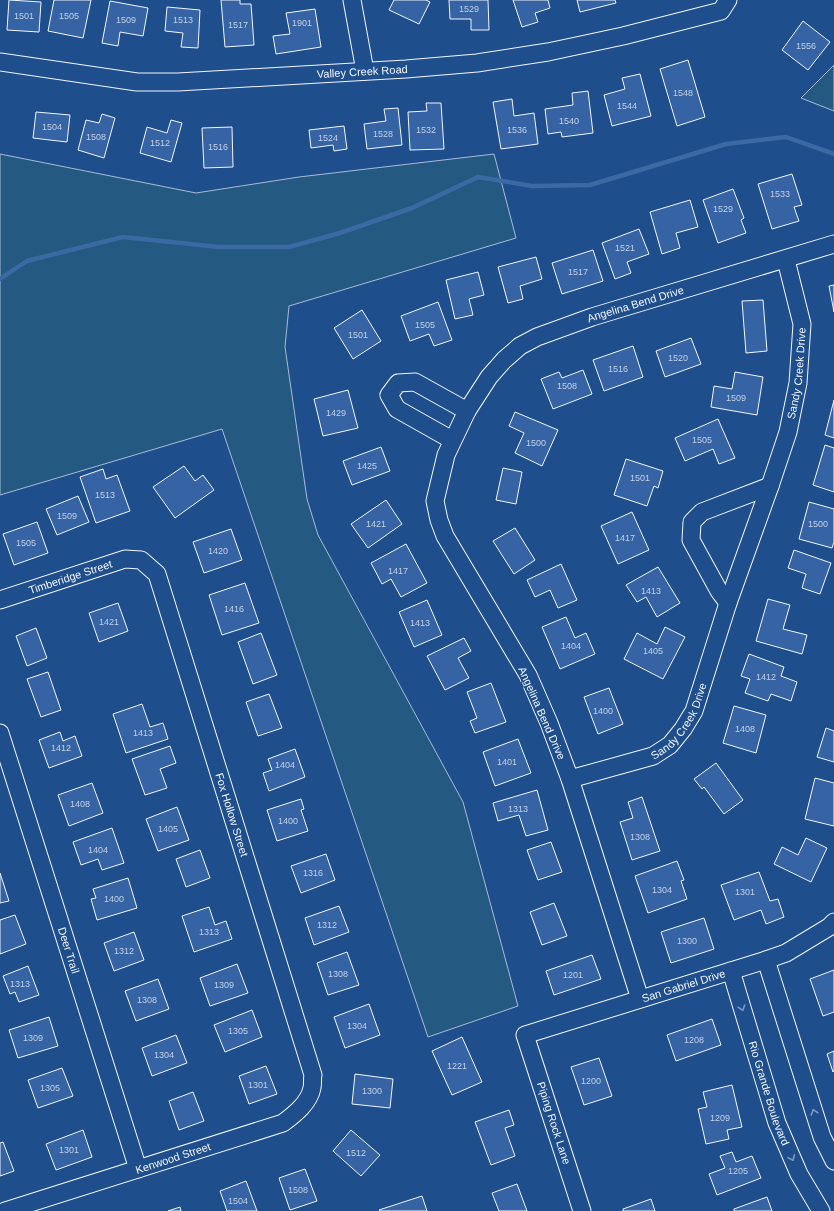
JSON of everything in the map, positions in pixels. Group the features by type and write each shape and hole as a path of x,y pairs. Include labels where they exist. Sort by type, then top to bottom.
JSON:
{"street":[{"path":"352,0 365,71"},
{"name":"Valley Creek Road","path":"0,62 137,82 178,82 406,69 477,63 548,52 623,36 724,6"},
{"name":"Angelina Bend Drive","path":"640,999 570,779 549,724 528,675 445,536 439,520 435,501 446,455 467,411 489,376 520,346 537,337 592,317 786,260 834,244"},
{"name":"Sandy Creek Drive","path":"570,779 653,756 670,745 683,729 694,711 728,603 788,432 798,383 802,324 786,260"},
{"path":"452,440 397,409 389,395 398,384 414,382 467,411"},
{"path":"728,603 719,591 691,540 692,522 702,512 770,486"},
{"name":"Timberidge Street","path":"0,600 125,560 141,560"},
{"name":"Fox Hollow Street","path":"141,560 156,574 313,1075"},
{"name":"Deer Trail","path":"0,733 138,1169"},
{"name":"San Gabriel Drive","path":"525,1035 766,960 786,952 829,927 834,922"},
{"path":"766,960 822,1138 834,1161"},
{"name":"Rio Grande Boulevard","path":"731,970 777,1123 799,1174 821,1211"},
{"name":"Piping Rock Lane","path":"525,1035 582,1211"},
{"name":"Kenwood Street","path":"5,1211 283,1123 296,1114 306,1101 312,1088 313,1075"}],"shaded area":[{"path":"834,65 834,111 801,98"},
{"path":"0,154 196,193 299,177 494,154 516,238 289,306 285,347 307,499 318,535 463,802 518,1006 428,1037 222,429 0,495"}],"building":[{"path":"9,0 41,2 39,32 7,30"},
{"path":"54,0 91,0 83,38 48,31"},
{"path":"221,0 240,0 240,4 251,4 254,45 225,47"},
{"path":"394,0 426,0 430,2 419,24 389,10"},
{"path":"449,0 488,0 489,30 471,30 471,19 450,19"},
{"path":"513,0 548,0 550,8 535,13 538,22 522,27"},
{"path":"577,0 615,0 616,3 580,12"},
{"path":"110,1 148,8 143,36 120,32 118,46 102,43"},
{"path":"167,7 200,10 198,48 181,47 183,33 165,31"},
{"path":"315,9 321,47 276,54 273,36 290,34 286,13"},
{"path":"803,21 830,42 808,70 782,50"},
{"path":"688,60 705,117 677,126 660,69"},
{"path":"640,74 651,116 612,126 604,95 625,89 622,78"},
{"path":"588,91 593,133 562,137 561,132 548,134 545,109 573,105 572,93"},
{"path":"512,99 514,116 534,113 538,144 501,149 493,102"},
{"path":"426,103 441,103 444,149 410,150 408,112 427,111"},
{"path":"398,108 402,145 367,149 364,124 386,121 384,109"},
{"path":"36,112 70,115 67,142 33,138"},
{"path":"102,114 115,118 104,158 78,150 86,120 99,123"},
{"path":"171,120 182,123 171,162 140,153 147,127 167,133"},
{"path":"344,126 347,149 334,151 333,145 311,148 309,130"},
{"path":"232,127 233,167 204,168 202,128"},
{"path":"792,174 802,205 794,207 799,221 772,229 758,184"},
{"path":"733,189 744,218 741,220 746,233 718,243 703,200"},
{"path":"690,200 698,227 676,233 680,248 662,254 650,212"},
{"path":"639,229 649,254 627,262 631,273 615,279 602,243"},
{"path":"593,250 603,281 562,294 552,263"},
{"path":"536,257 542,279 520,286 523,299 508,303 498,267"},
{"path":"478,272 484,295 469,299 473,315 455,319 446,280"},
{"path":"834,285 834,312 829,286"},
{"path":"763,300 767,351 746,353 742,301"},
{"path":"438,302 452,340 434,346 429,334 410,341 401,316"},
{"path":"362,310 381,341 353,359 334,328"},
{"path":"691,338 701,364 665,377 656,351"},
{"path":"633,346 643,377 604,391 593,360"},
{"path":"583,370 592,394 553,409 541,379 559,372 562,378"},
{"path":"735,372 763,377 757,415 711,407 714,386 732,389"},
{"path":"348,390 358,428 323,436 314,399"},
{"path":"834,400 834,438 825,435"},
{"path":"515,412 558,430 542,466 515,453 524,433 509,426"},
{"path":"718,419 735,458 719,464 713,449 685,461 675,438"},
{"path":"825,445 834,448 834,492 813,485"},
{"path":"381,447 390,471 352,485 343,461"},
{"path":"626,459 663,471 658,488 654,486 647,506 614,495"},
{"path":"184,466 195,481 203,475 214,490 175,518 153,487"},
{"path":"503,468 522,472 516,504 496,500"},
{"path":"103,469 106,479 117,475 130,511 96,523 80,477"},
{"path":"78,496 89,522 57,535 46,509"},
{"path":"386,500 402,524 368,548 351,524"},
{"path":"809,502 834,509 834,542 832,548 799,539"},
{"path":"632,512 649,550 618,564 601,526"},
{"path":"37,522 48,553 14,565 3,534"},
{"path":"515,528 535,560 514,574 493,541"},
{"path":"231,529 242,560 204,573 193,542"},
{"path":"406,544 427,583 401,597 391,579 382,584 371,563"},
{"path":"794,550 831,563 820,594 802,588 806,574 788,568"},
{"path":"561,564 577,600 558,608 550,590 535,597 527,580"},
{"path":"658,567 680,603 657,617 646,597 637,602 626,585"},
{"path":"245,583 259,623 222,635 209,595"},
{"path":"768,599 790,605 783,629 807,635 802,654 756,641"},
{"path":"427,600 442,635 414,647 399,612"},
{"path":"118,603 128,631 99,642 89,613"},
{"path":"566,617 575,638 586,633 595,654 560,669 542,627"},
{"path":"665,627 685,637 663,679 624,659 637,633 657,644"},
{"path":"36,628 47,658 27,666 16,636"},
{"path":"261,633 277,675 253,684 238,642"},
{"path":"464,638 471,651 458,658 469,678 445,690 427,656"},
{"path":"749,654 784,667 781,676 797,682 791,701 771,694 768,701 745,693 750,679 741,676"},
{"path":"48,672 61,710 41,717 27,679"},
{"path":"491,683 506,722 475,733 470,721 477,718 467,692"},
{"path":"609,688 623,724 598,734 584,697"},
{"path":"269,694 282,728 258,736 246,702"},
{"path":"142,704 150,727 163,723 168,739 126,753 113,714"},
{"path":"734,706 766,715 756,753 723,743"},
{"path":"826,728 834,731 834,762 817,757"},
{"path":"60,732 63,741 75,736 82,756 49,768 39,740"},
{"path":"518,739 531,773 495,786 483,752"},
{"path":"170,746 176,763 160,769 167,788 145,795 132,759"},
{"path":"295,749 305,777 269,791 263,773 272,770 268,759"},
{"path":"716,763 743,800 724,814 704,787 702,789 694,779"},
{"path":"815,778 834,783 834,826 805,819"},
{"path":"92,783 103,813 69,826 58,795"},
{"path":"537,790 548,830 526,836 519,815 498,821 493,803"},
{"path":"642,797 660,851 632,860 620,822 633,818 628,802"},
{"path":"301,799 304,809 301,810 308,831 277,841 267,810"},
{"path":"177,807 189,840 158,851 146,819"},
{"path":"112,828 124,863 102,870 98,859 81,865 73,842"},
{"path":"806,838 827,848 811,882 774,864 782,847 798,855"},
{"path":"551,842 562,872 538,880 527,850"},
{"path":"200,850 210,878 186,887 176,859"},
{"path":"326,854 335,880 301,893 291,866"},
{"path":"677,861 684,880 681,881 687,899 648,913 635,876"},
{"path":"759,872 770,901 778,899 784,917 766,924 761,910 734,920 721,885"},
{"path":"0,873 9,901 0,903"},
{"path":"128,878 137,908 97,920 91,899 96,898 93,889"},
{"path":"554,903 567,936 542,945 530,912"},
{"path":"339,906 349,932 314,945 305,918"},
{"path":"209,907 215,925 226,921 232,939 194,952 182,916"},
{"path":"15,915 26,944 0,954 0,920"},
{"path":"704,918 714,949 671,963 661,932"},
{"path":"134,932 144,960 114,971 104,943"},
{"path":"347,952 359,985 328,995 317,963"},
{"path":"592,955 601,979 554,995 546,971"},
{"path":"237,964 248,993 210,1006 200,978"},
{"path":"28,966 39,995 19,1002 15,992 10,994 3,976"},
{"path":"834,970 834,1012 823,1016 810,979"},
{"path":"158,979 169,1009 136,1021 125,991"},
{"path":"369,1004 380,1035 345,1048 334,1017"},
{"path":"252,1010 262,1037 225,1052 214,1025"},
{"path":"49,1017 58,1046 18,1058 9,1030"},
{"path":"712,1019 721,1045 676,1061 667,1035"},
{"path":"176,1035 187,1063 152,1076 142,1048"},
{"path":"462,1037 482,1082 452,1095 432,1051"},
{"path":"834,1051 834,1071 833,1072 827,1054"},
{"path":"599,1058 612,1096 584,1105 571,1067"},
{"path":"266,1066 277,1094 249,1104 239,1076"},
{"path":"62,1068 73,1096 38,1108 28,1080"},
{"path":"355,1074 393,1079 390,1108 352,1104"},
{"path":"732,1085 742,1127 727,1130 729,1139 706,1144 698,1109 707,1107 703,1092"},
{"path":"193,1092 204,1121 179,1130 169,1101"},
{"path":"509,1110 514,1125 505,1128 515,1156 491,1165 475,1122"},
{"path":"83,1130 92,1157 56,1170 46,1144"},
{"path":"351,1130 380,1155 361,1176 333,1151"},
{"path":"3,1142 14,1171 0,1176 0,1143"},
{"path":"732,1152 736,1162 752,1156 761,1178 717,1195 709,1174 725,1168 720,1156"},
{"path":"305,1169 317,1201 290,1210 279,1178"},
{"path":"246,1181 257,1211 227,1211 220,1191"},
{"path":"517,1184 527,1211 499,1211 492,1193"},
{"path":"422,1196 427,1211 379,1210"},
{"path":"767,1197 772,1211 734,1211 734,1209"},
{"path":"651,1199 655,1211 623,1211 623,1209"},
{"path":"180,1207 181,1211 168,1211"}],"waterway":[{"path":"0,279 27,261 123,237 219,247 289,247 340,233 412,208 478,177 532,186 590,185 726,144 786,137 834,154"}]}
